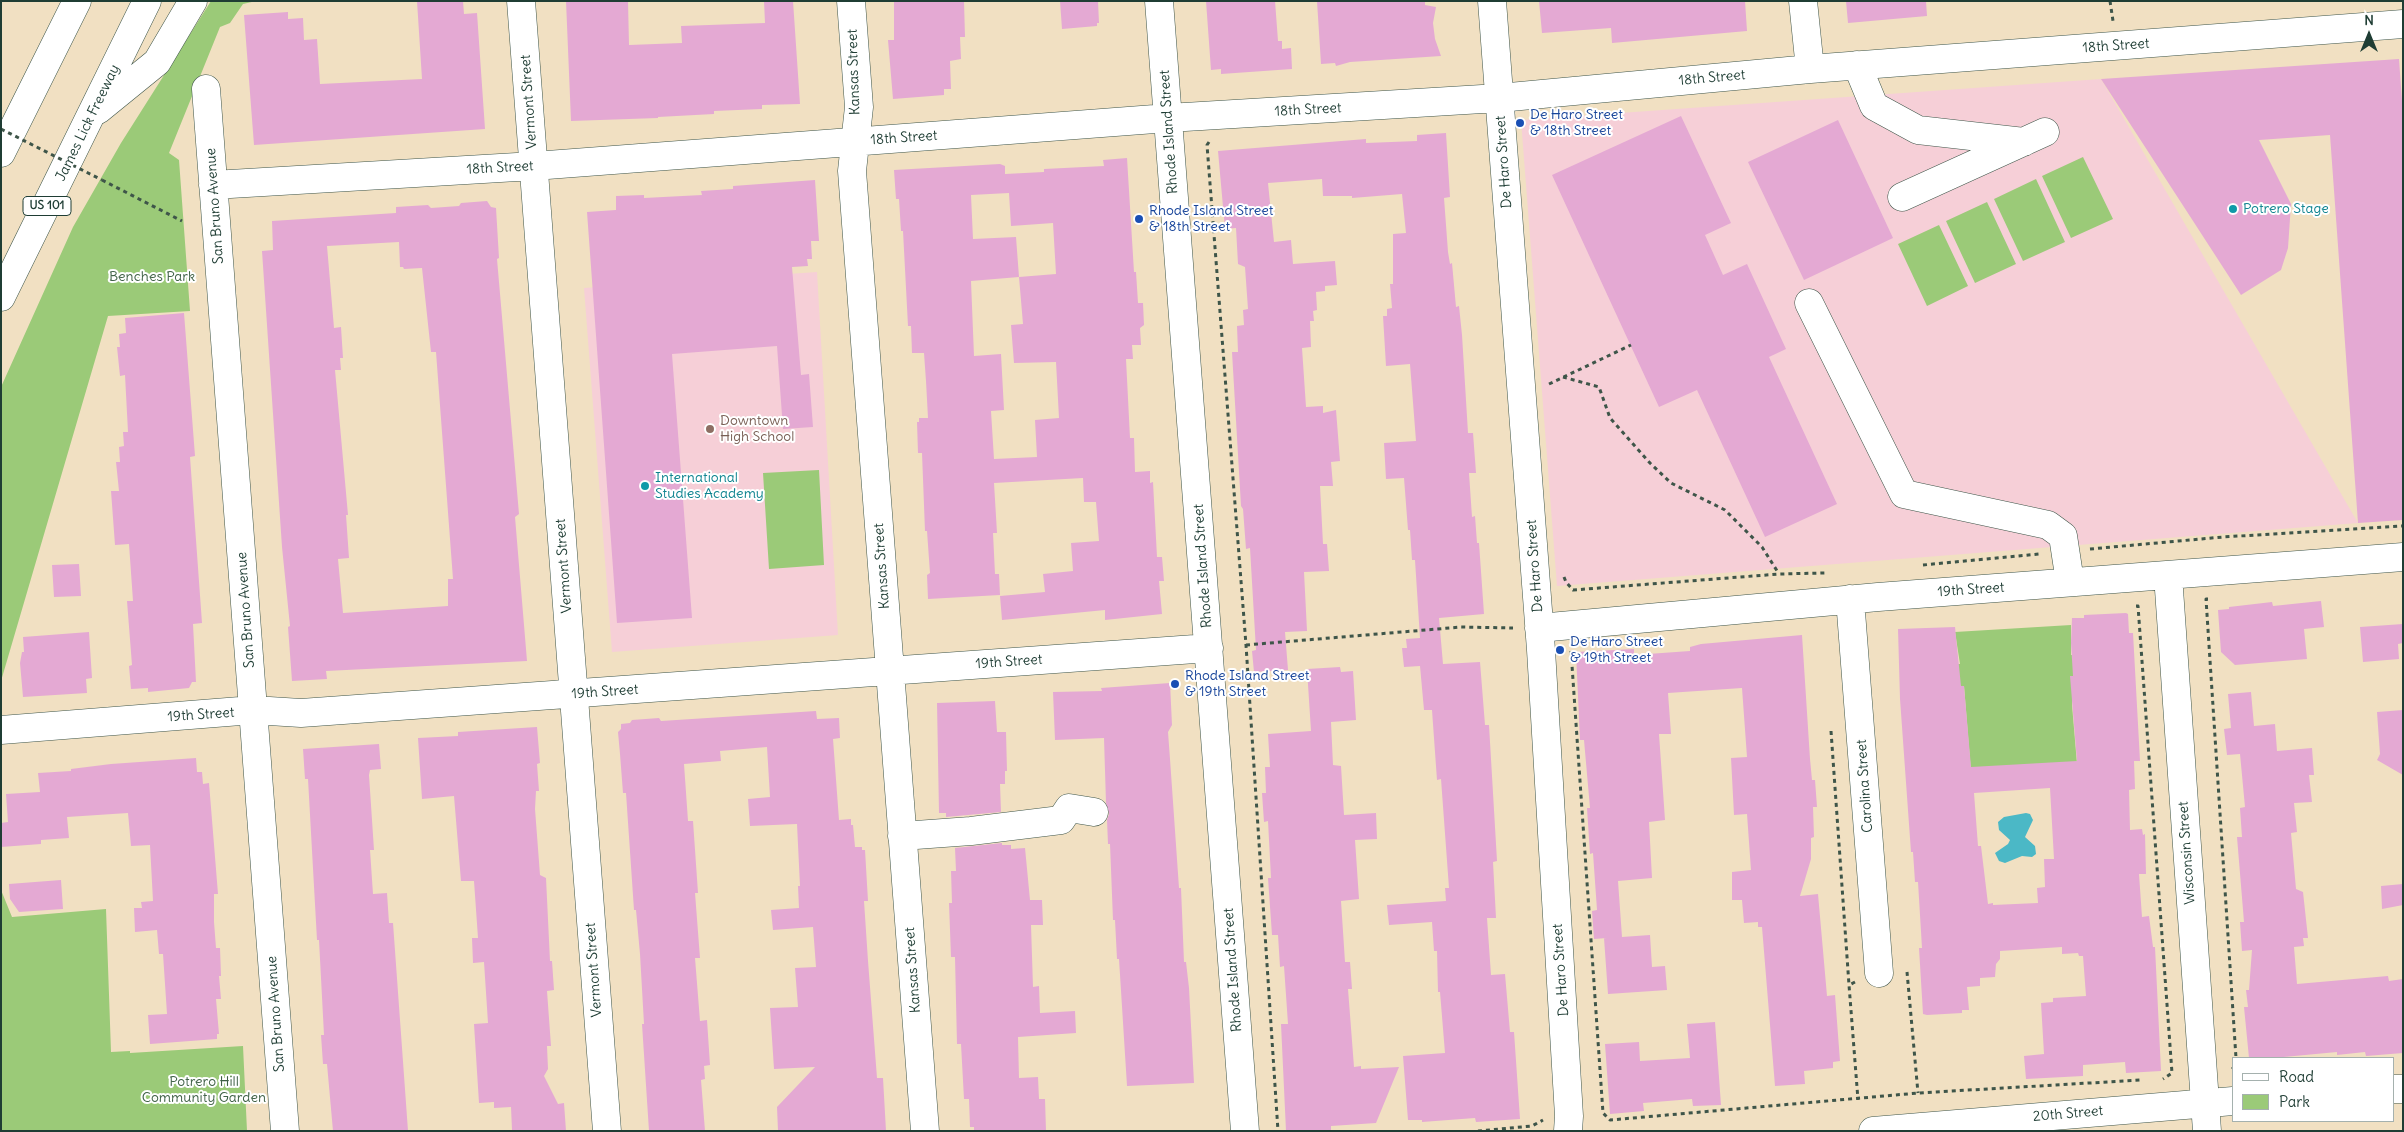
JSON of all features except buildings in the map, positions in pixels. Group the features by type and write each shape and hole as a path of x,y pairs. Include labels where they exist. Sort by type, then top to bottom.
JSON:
{"main road":[{"path":"1,153 77,1"},
{"name":"James Lick Freeway","path":"1,297 93,114 147,1"},
{"path":"93,114 157,62 193,1"},
{"name":"Vermont Street","path":"521,1 607,1131"},
{"name":"Kansas Street","path":"851,1 859,107 854,142 852,181 925,1131"},
{"name":"Rhode Island Street","path":"1160,1 1246,1131"},
{"name":"De Haro Street","path":"1492,1 1539,628 1570,1116 1558,1124"},
{"path":"1803,1 1810,69"},
{"name":"18th Street","path":"213,185 534,166 1168,118 1499,98 1857,65 2403,24"},
{"path":"1857,65 1874,106 1918,130 2034,137 1902,197"},
{"name":"San Bruno Avenue","path":"206,89 285,1131"},
{"path":"1809,303 1904,494 2048,525 2063,536 2070,582"},
{"name":"19th Street","path":"1539,628 1850,599 2403,557"},
{"name":"Wisconsin Street","path":"2168,575 2207,1131"},
{"name":"Carolina Street","path":"1850,599 1879,973"},
{"name":"19th Street","path":"1,730 253,710 302,713 890,669 1209,648"},
{"path":"902,836 971,831 1061,820 1069,808 1094,812"},
{"name":"20th Street","path":"1883,1130 2232,1101"}],"path":[{"path":"2110,1 2113,24"},
{"path":"1,128 182,221"},
{"path":"1206,145 1246,645 1278,1131"},
{"path":"1549,384 1631,345"},
{"path":"1548,374 1550,393"},
{"path":"1563,377 1599,387 1610,418 1650,463 1671,483 1725,510 1762,547 1779,574"},
{"path":"1913,566 2223,537 2403,526"},
{"path":"1564,570 1564,580 1574,590 1779,574 1830,573"},
{"path":"2206,599 2236,1057"},
{"path":"2130,606 2138,606 2172,1073 2166,1078 2156,1079"},
{"path":"1246,645 1461,627 1539,628"},
{"path":"1571,646 1603,1113 1610,1120 1858,1100 1918,1093 2146,1080"},
{"path":"1831,721 1858,1100"},
{"path":"1849,985 1879,973"},
{"path":"1478,1131 1558,1124"}],"shaded area":[{"path":"2101,79 2358,523 1557,586 1521,120"},
{"name":"Downtown High School","path":"817,272 838,635 612,652 584,288"}],"green space":[{"name":"Benches Park","path":"211,1 256,1 243,4 230,23 220,27 169,153 179,160 190,311 108,316 1,681 1,387 73,227 121,143"},
{"path":"2083,157 2113,219 2071,238 2042,176"},
{"path":"2036,179 2065,242 2023,261 1994,199"},
{"path":"1987,202 2016,264 1975,283 1946,221"},
{"path":"1939,225 1968,286 1927,306 1898,244"},
{"path":"819,470 824,565 769,569 763,473"},
{"path":"2071,625 2071,655 2074,655 2072,705 2077,764 2024,765 1971,772 1964,686 1957,686 1957,664 1960,664 1955,632"},
{"name":"Potrero Hill Community Garden","path":"1,890 12,917 106,909 111,1052 130,1051 130,1053 243,1046 247,1131 1,1131"}],"water":[{"path":"2030,814 2033,820 2025,837 2035,846 2036,854 2032,857 2022,856 2005,863 1999,861 1995,853 2008,844 2010,840 1999,830 1998,822 2004,817"}],"place":[{"name":"De Haro Street & 18th Street","path":"1520,123"},
{"name":"Potrero Stage","path":"2233,209"},
{"name":"Rhode Island Street & 18th Street","path":"1139,219"},
{"name":"Downtown High School","path":"710,429"},
{"name":"International Studies Academy","path":"645,486"},
{"name":"De Haro Street & 19th Street","path":"1560,650"},
{"name":"Rhode Island Street & 19th Street","path":"1175,684"}]}
